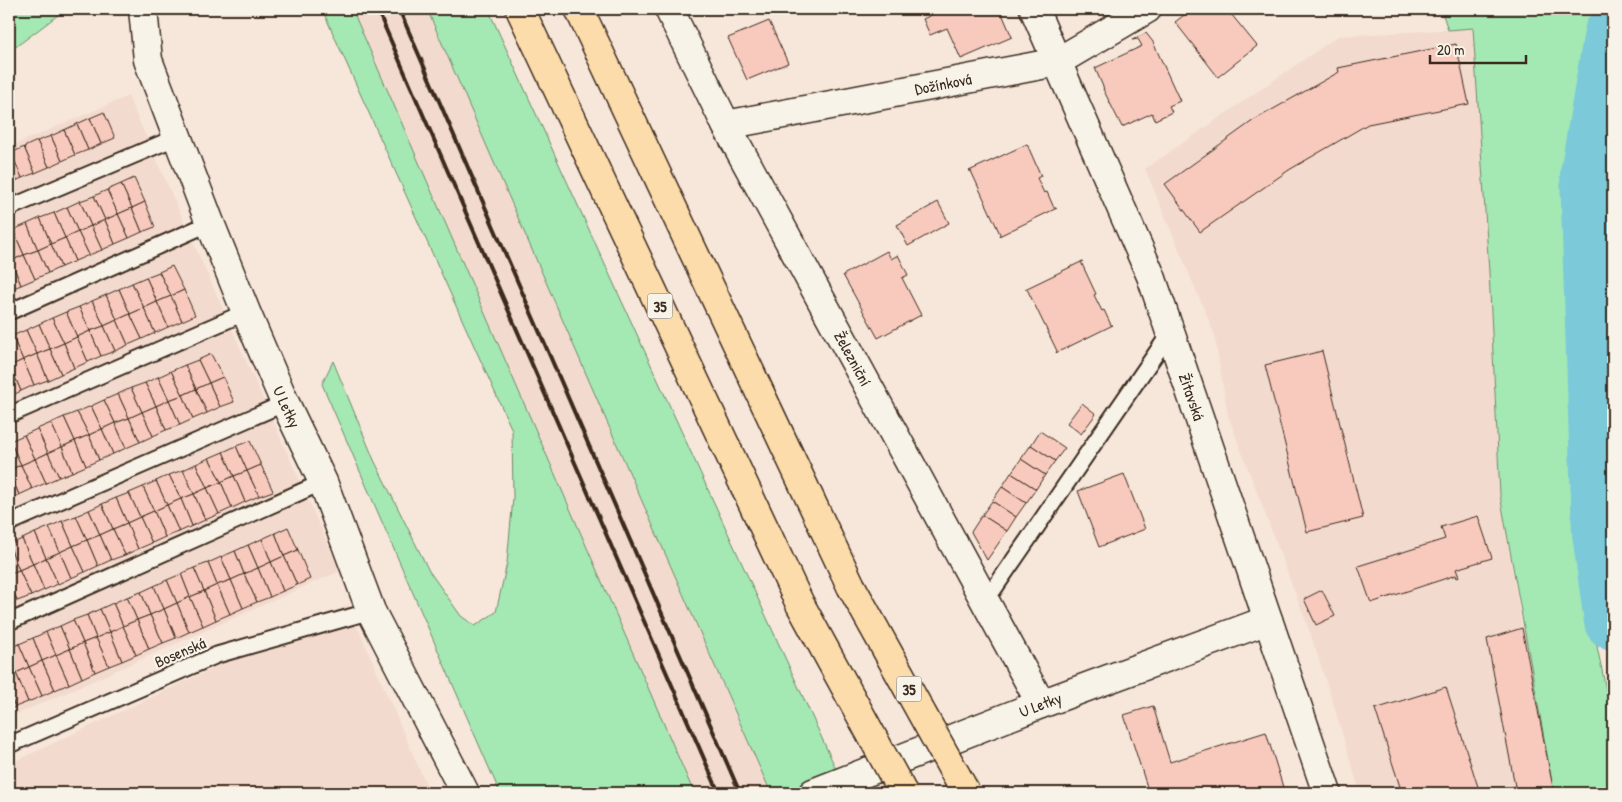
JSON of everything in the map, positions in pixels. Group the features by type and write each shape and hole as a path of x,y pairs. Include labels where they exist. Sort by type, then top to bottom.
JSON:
{"highway":[{"name":"35","path":"520,9 800,604 903,793"},
{"name":"35","path":"579,9 851,586 966,793"}],"street":[{"name":"U Letky","path":"143,9 148,60 176,137 246,312 285,403 324,482 371,611 465,793"},
{"name":"Železniční","path":"670,9 726,125 1042,704"},
{"name":"Žitavská","path":"1034,9 1151,276 1327,793"},
{"name":"Dožínková","path":"726,125 1057,62 1147,9"},
{"name":"U Letky","path":"813,793 1042,704 1268,620"}],"lane":[{"path":"9,208 176,137"},
{"path":"9,312 210,223"},
{"path":"9,415 246,312"},
{"path":"986,602 1170,332"},
{"path":"9,523 285,403"},
{"path":"9,622 324,482"},
{"name":"Bosenská","path":"9,745 217,655 371,611"}],"shaded area":[{"path":"352,9 427,9 771,793 694,793"},
{"path":"1473,28 1489,272 1500,495 1522,628 1554,793 1360,793 1309,630 1228,416 1214,333 1145,169 1338,36"},
{"path":"128,96 340,571 9,718 9,147"},
{"path":"348,605 430,793 9,793 9,764"}],"green space":[{"path":"9,9 66,9 9,52"},
{"path":"322,9 352,9 694,793 500,793 322,384 333,361 374,460 429,571 461,616 475,626 496,612 507,563 513,498 512,430"},
{"path":"427,9 488,9 847,793 771,793"},
{"path":"1441,9 1613,9 1613,547 1585,589 1613,723 1613,793 1554,793 1500,495 1489,272 1473,28 1448,30"}],"building":[{"path":"939,9 1000,9 1012,37 961,59 947,28 930,35 923,19 940,11"},
{"path":"1192,9 1227,9 1257,46 1218,77 1175,22"},
{"path":"769,21 788,63 747,80 728,38"},
{"path":"1146,33 1153,42 1180,101 1169,106 1172,112 1155,120 1152,113 1122,127 1095,68 1142,46 1138,39 1132,40"},
{"path":"1456,44 1469,104 1368,124 1289,170 1200,232 1165,184 1254,120 1339,72 1338,68"},
{"path":"104,112 115,138 101,144 90,118"},
{"path":"90,118 101,144 88,150 77,124"},
{"path":"77,124 88,150 75,155 64,130"},
{"path":"64,130 75,155 62,161 51,136"},
{"path":"51,136 62,161 49,167 37,141"},
{"path":"37,141 49,167 35,173 24,147"},
{"path":"1027,144 1041,176 1037,178 1044,193 1047,192 1054,208 1057,208 999,236 1000,234 971,171 969,171"},
{"path":"24,147 35,173 22,178 11,153"},
{"path":"11,153 22,178 9,184 9,154"},
{"path":"134,178 145,202 132,208 121,184"},
{"path":"121,184 132,208 118,214 107,190"},
{"path":"107,190 118,214 105,220 94,196"},
{"path":"94,196 105,220 91,226 80,201"},
{"path":"80,201 91,226 78,232 67,207"},
{"path":"145,202 155,227 142,232 132,208"},
{"path":"938,202 949,223 908,246 897,225"},
{"path":"67,207 78,232 65,238 54,213"},
{"path":"132,208 142,232 129,238 118,214"},
{"path":"54,213 65,238 51,244 40,218"},
{"path":"118,214 129,238 115,244 105,220"},
{"path":"40,218 51,244 38,250 27,224"},
{"path":"105,220 115,244 102,250 91,226"},
{"path":"27,224 38,250 24,255 13,230"},
{"path":"91,226 102,250 89,255 78,232"},
{"path":"13,230 24,255 11,261 9,255 9,232"},
{"path":"78,232 89,255 75,261 65,238"},
{"path":"65,238 75,261 61,267 51,244"},
{"path":"51,244 61,267 48,273 38,250"},
{"path":"38,250 48,273 35,279 24,255"},
{"path":"887,251 891,259 898,255 908,275 902,278 921,315 878,338 843,275"},
{"path":"24,255 35,279 21,285 11,261"},
{"path":"11,261 21,285 9,290 9,262"},
{"path":"1083,261 1081,262 1096,294 1094,295 1102,311 1104,310 1111,325 1113,325 1056,353 1057,351 1027,289 1025,289"},
{"path":"172,266 184,290 171,296 159,272"},
{"path":"159,272 171,296 157,302 146,277"},
{"path":"146,277 157,302 144,308 132,283"},
{"path":"132,283 144,308 130,314 119,289"},
{"path":"119,289 130,314 117,320 106,295"},
{"path":"184,290 195,315 182,321 171,296"},
{"path":"106,295 117,320 104,326 92,301"},
{"path":"171,296 182,321 168,327 157,302"},
{"path":"92,301 104,326 90,331 79,307"},
{"path":"157,302 168,327 155,333 144,308"},
{"path":"79,307 90,331 77,337 66,312"},
{"path":"144,308 155,333 142,339 130,314"},
{"path":"66,312 77,337 64,343 52,318"},
{"path":"130,314 142,339 128,345 117,320"},
{"path":"52,318 64,343 50,349 39,324"},
{"path":"117,320 128,345 115,351 104,326"},
{"path":"39,324 50,349 37,354 26,330"},
{"path":"104,326 115,351 101,356 90,331"},
{"path":"26,330 37,354 23,360 12,336"},
{"path":"90,331 101,356 88,362 77,337"},
{"path":"12,336 23,360 10,366 9,337"},
{"path":"77,337 88,362 74,368 64,343"},
{"path":"64,343 74,368 61,374 50,349"},
{"path":"50,349 61,374 48,380 37,354"},
{"path":"1322,351 1363,518 1307,532 1265,365"},
{"path":"37,354 48,380 34,385 23,360"},
{"path":"211,354 223,377 209,383 198,360"},
{"path":"23,360 34,385 21,391 10,366"},
{"path":"198,360 209,383 196,389 185,365"},
{"path":"185,365 196,389 183,395 171,371"},
{"path":"9,367 21,391 9,397"},
{"path":"171,371 183,395 169,400 158,377"},
{"path":"158,377 169,400 156,406 145,383"},
{"path":"223,377 234,402 220,407 209,383"},
{"path":"145,383 156,406 142,412 131,388"},
{"path":"209,383 220,407 207,413 196,389"},
{"path":"131,388 142,412 129,418 118,394"},
{"path":"196,389 207,413 193,419 183,395"},
{"path":"118,394 129,418 115,423 104,400"},
{"path":"183,395 193,419 180,425 169,400"},
{"path":"104,400 115,423 102,429 91,406"},
{"path":"169,400 180,425 166,430 156,406"},
{"path":"1082,403 1096,414 1081,434 1067,423"},
{"path":"91,406 102,429 89,435 77,412"},
{"path":"156,406 166,430 153,436 142,412"},
{"path":"77,412 89,435 75,441 64,417"},
{"path":"142,412 153,436 140,442 129,418"},
{"path":"64,417 75,441 62,447 51,423"},
{"path":"129,418 140,442 126,448 115,423"},
{"path":"51,423 62,447 48,453 37,429"},
{"path":"115,423 126,448 113,454 102,429"},
{"path":"37,429 48,453 35,459 24,435"},
{"path":"102,429 113,454 99,460 89,435"},
{"path":"1040,431 1065,448 1055,461 1031,445"},
{"path":"24,435 35,459 21,465 10,441"},
{"path":"89,435 99,460 86,466 75,441"},
{"path":"9,441 21,465 9,470"},
{"path":"75,441 86,466 72,472 62,447"},
{"path":"250,441 261,465 247,471 236,446"},
{"path":"1031,445 1055,461 1045,475 1021,459"},
{"path":"236,446 247,471 234,476 223,452"},
{"path":"62,447 72,472 59,477 48,453"},
{"path":"223,452 234,476 221,482 209,458"},
{"path":"48,453 59,477 46,483 35,459"},
{"path":"209,458 221,482 207,488 196,464"},
{"path":"35,459 46,483 32,489 21,465"},
{"path":"1021,459 1045,475 1036,489 1011,473"},
{"path":"196,464 207,488 194,494 183,470"},
{"path":"21,465 32,489 19,495 9,470"},
{"path":"261,465 273,491 259,496 247,471"},
{"path":"183,470 194,494 181,499 169,475"},
{"path":"247,471 259,496 245,502 234,476"},
{"path":"9,472 19,495 9,499"},
{"path":"1011,473 1036,489 1026,503 1002,487"},
{"path":"1124,474 1145,529 1099,547 1078,491"},
{"path":"169,475 181,499 167,505 156,481"},
{"path":"234,476 245,502 232,508 221,482"},
{"path":"156,481 167,505 154,511 143,487"},
{"path":"221,482 232,508 219,514 207,488"},
{"path":"143,487 154,511 140,517 129,493"},
{"path":"1002,487 1026,503 1016,517 992,501"},
{"path":"207,488 219,514 205,520 194,494"},
{"path":"129,493 140,517 127,523 116,498"},
{"path":"194,494 205,520 192,526 181,499"},
{"path":"116,498 127,523 113,529 102,504"},
{"path":"181,499 192,526 179,532 167,505"},
{"path":"992,501 1016,517 1007,531 982,515"},
{"path":"102,504 113,529 100,535 89,510"},
{"path":"167,505 179,532 165,537 154,511"},
{"path":"89,510 100,535 87,540 76,516"},
{"path":"154,511 165,537 152,543 140,517"},
{"path":"982,515 1007,531 987,560 971,532"},
{"path":"76,516 87,540 73,546 62,521"},
{"path":"1478,516 1492,558 1456,569 1459,577 1457,578 1456,575 1371,603 1358,566 1445,539 1441,527"},
{"path":"140,517 152,543 138,549 127,523"},
{"path":"62,521 73,546 60,552 49,527"},
{"path":"127,523 138,549 125,555 113,529"},
{"path":"49,527 60,552 46,558 35,533"},
{"path":"288,527 298,550 284,556 275,533"},
{"path":"113,529 125,555 111,560 100,535"},
{"path":"35,533 46,558 33,564 22,539"},
{"path":"275,533 284,556 271,562 262,539"},
{"path":"100,535 111,560 98,566 87,540"},
{"path":"22,539 33,564 19,570 9,545"},
{"path":"262,539 271,562 258,568 248,545"},
{"path":"87,540 98,566 85,572 73,546"},
{"path":"9,545 19,570 9,574"},
{"path":"248,545 258,568 244,574 235,551"},
{"path":"73,546 85,572 71,578 60,552"},
{"path":"298,550 310,579 297,585 284,556"},
{"path":"235,551 244,574 231,580 221,557"},
{"path":"60,552 71,578 58,584 46,558"},
{"path":"284,556 297,585 283,591 271,562"},
{"path":"221,557 231,580 217,585 208,563"},
{"path":"46,558 58,584 44,590 33,564"},
{"path":"271,562 283,591 270,597 258,568"},
{"path":"208,563 217,585 204,591 194,568"},
{"path":"33,564 44,590 31,596 19,570"},
{"path":"194,568 204,591 190,597 181,574"},
{"path":"258,568 270,597 257,602 244,574"},
{"path":"19,570 31,596 17,601 9,582 9,574"},
{"path":"181,574 190,597 177,603 167,580"},
{"path":"244,574 257,602 243,608 231,580"},
{"path":"167,580 177,603 164,609 154,586"},
{"path":"231,580 243,608 230,614 217,585"},
{"path":"9,582 17,601 9,605"},
{"path":"217,585 230,614 216,620 204,591"},
{"path":"154,586 164,609 150,615 141,592"},
{"path":"1322,590 1335,616 1316,625 1304,599"},
{"path":"204,591 216,620 203,626 190,597"},
{"path":"141,592 150,615 137,620 127,597"},
{"path":"127,597 137,620 123,626 113,603"},
{"path":"190,597 203,626 189,632 177,603"},
{"path":"113,603 123,626 110,632 100,609"},
{"path":"177,603 189,632 176,638 164,609"},
{"path":"100,609 110,632 96,638 87,615"},
{"path":"164,609 176,638 163,643 150,615"},
{"path":"87,615 96,638 83,643 73,620"},
{"path":"150,615 163,643 149,649 137,620"},
{"path":"73,620 83,643 70,649 60,626"},
{"path":"137,620 149,649 136,655 123,626"},
{"path":"60,626 70,649 56,655 46,632"},
{"path":"123,626 136,655 122,661 110,632"},
{"path":"1522,628 1554,793 1501,793 1500,791 1515,786 1487,639"},
{"path":"46,632 56,655 42,661 33,638"},
{"path":"110,632 122,661 109,666 96,638"},
{"path":"33,638 42,661 29,667 19,644"},
{"path":"96,638 109,666 95,672 83,643"},
{"path":"83,643 95,672 82,678 70,649"},
{"path":"19,644 29,667 16,673 9,656 9,648"},
{"path":"70,649 82,678 69,684 56,655"},
{"path":"56,655 69,684 55,690 42,661"},
{"path":"9,656 16,673 9,676"},
{"path":"42,661 55,690 42,696 29,667"},
{"path":"29,667 42,696 28,702 16,673"},
{"path":"16,673 28,702 15,707 9,693 9,676"},
{"path":"1446,687 1480,793 1402,793 1375,709"},
{"path":"9,693 15,707 9,710"},
{"path":"1153,706 1170,762 1266,732 1283,787 1264,793 1149,793 1124,715"}],"waterway":[{"path":"1613,33 1589,174 1601,533 1613,621"}],"railway":[{"path":"377,9 719,793"},
{"path":"399,9 740,793"}]}
